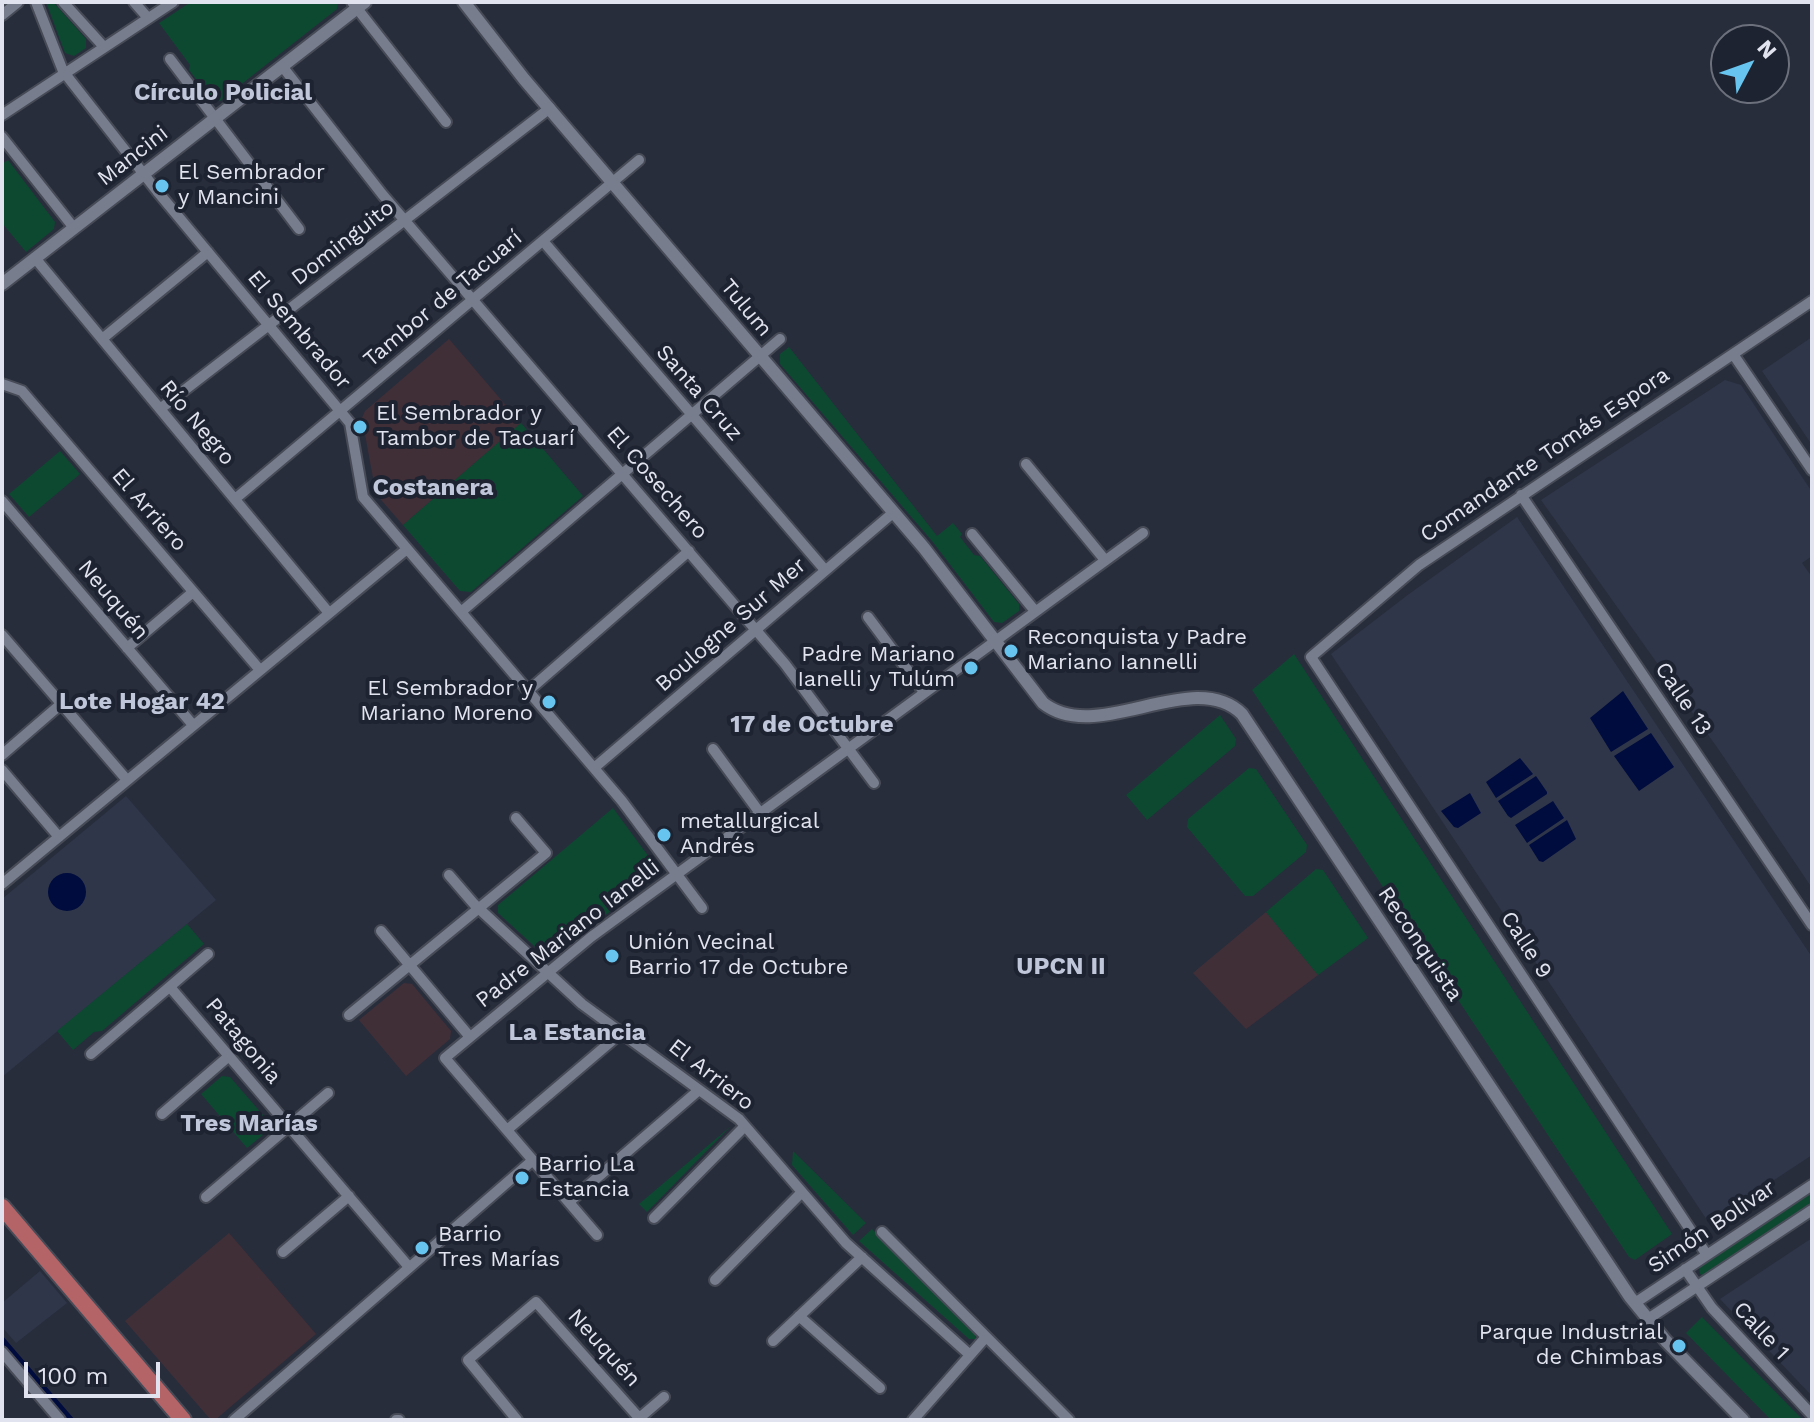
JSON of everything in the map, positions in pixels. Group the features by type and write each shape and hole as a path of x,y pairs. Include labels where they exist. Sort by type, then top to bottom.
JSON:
{"main road":[{"path":"2,1207 183,1420"}],"street":[{"path":"2,15 18,2"},
{"name":"El Sembrador","path":"36,2 65,73 143,174 350,423 363,497 594,768 702,908"},
{"path":"63,2 104,47"},
{"path":"134,2 148,18"},
{"path":"2,115 173,2"},
{"name":"Tulum","path":"464,2 550,108 894,512 995,641"},
{"path":"358,4 446,122"},
{"name":"Mancini","path":"2,284 358,4"},
{"path":"170,59 299,229"},
{"name":"El Cosechero","path":"282,66 405,220 756,630 874,783"},
{"name":"Dominguito","path":"160,409 550,108"},
{"path":"2,137 74,228"},
{"name":"Tambor de Tacuarí","path":"235,499 639,160"},
{"name":"Santa Cruz","path":"543,241 825,570"},
{"path":"102,339 208,252"},
{"name":"Río Negro","path":"35,258 329,613"},
{"name":"Comandante Tomás Espora","path":"1311,657 1419,565 1812,301"},
{"path":"461,612 780,339"},
{"path":"1733,354 1812,470"},
{"name":"El Arriero","path":"2,384 22,391 260,670"},
{"path":"1026,464 1105,560"},
{"name":"Calle 13","path":"1521,495 1812,925"},
{"name":"Neuquén","path":"4,507 193,725"},
{"name":"Boulogne Sur Mer","path":"594,768 894,512"},
{"name":"Padre Mariano Ianelli","path":"507,1130 445,1058 591,937 1143,533"},
{"path":"972,534 1035,611"},
{"path":"2,884 407,549"},
{"path":"528,691 689,551"},
{"path":"127,648 193,592"},
{"path":"868,617 924,692"},
{"path":"2,635 127,780"},
{"name":"Reconquista","path":"995,641 1043,703 1061,713 1106,714 1206,698 1225,701 1242,714 1635,1303 1743,1420"},
{"name":"Calle 9","path":"1311,657 1707,1255"},
{"path":"2,755 61,704"},
{"path":"713,749 760,813"},
{"path":"2,770 59,837"},
{"path":"349,1015 546,853 516,818"},
{"name":"El Arriero","path":"449,875 479,908 582,1004 745,1126 846,1243 970,1355"},
{"path":"381,931 470,1037"},
{"path":"91,1054 208,954"},
{"name":"Patagonia","path":"170,987 409,1267"},
{"path":"597,1235 507,1130 621,1033"},
{"path":"162,1114 229,1056"},
{"path":"569,1202 699,1090"},
{"path":"206,1197 328,1093"},
{"path":"654,1218 745,1126"},
{"path":"234,1420 533,1160"},
{"name":"Simón Bolivar","path":"1635,1303 1812,1185"},
{"path":"715,1280 802,1192"},
{"path":"283,1252 349,1196"},
{"name":"Simón Bolivar","path":"1648,1319 1812,1210"},
{"path":"882,1232 1069,1420"},
{"path":"773,1341 862,1257"},
{"name":"Calle 1","path":"1685,1269 1712,1308 1812,1415"},
{"name":"Neuquén","path":"517,1420 468,1360 536,1302 639,1419"},
{"path":"799,1316 880,1388"},
{"path":"913,1420 986,1337"},
{"path":"2,1352 60,1420"},
{"path":"639,1419 664,1397"}],"shaded area":[{"path":"1812,337 1812,445 1762,371"},
{"path":"449,339 521,423 403,525 376,494 362,418 365,411"},
{"path":"1725,380 1741,385 1812,492 1812,556 1802,563 1812,577 1810,885 1719,750 1541,500"},
{"path":"1517,517 1812,957 1812,1155 1709,1223 1331,654"},
{"path":"1623,691 1648,729 1611,752 1590,718"},
{"path":"1651,733 1674,767 1639,791 1614,756"},
{"path":"1520,758 1533,774 1496,798 1486,782"},
{"path":"1536,776 1547,794 1511,818 1498,801"},
{"path":"1470,793 1481,813 1458,828 1454,827 1441,811"},
{"path":"126,796 216,900 2,1077 2,899"},
{"path":"1553,801 1564,818 1527,843 1515,825"},
{"path":"1567,820 1576,839 1543,862 1539,861 1529,845"},
{"path":"67,873 80,879 86,892 80,905 67,911 54,905 48,892 54,879"},
{"path":"1266,912 1318,975 1246,1029 1193,973"},
{"path":"404,983 412,984 451,1031 450,1039 406,1076 359,1020"},
{"path":"229,1233 316,1334 215,1420 211,1420 125,1321"},
{"path":"1812,1238 1812,1396 1720,1299"},
{"path":"40,1271 67,1303 16,1343 2,1327 2,1303"},
{"path":"2,1335 75,1420 65,1420 2,1347"}],"green space":[{"path":"46,2 53,2 86,39 86,48 74,56 65,53"},
{"path":"191,2 338,2 337,9 220,101 212,100 159,23"},
{"path":"8,160 55,222 54,229 26,252 2,223 2,164"},
{"path":"789,347 937,536 953,523 974,555 980,556 1019,604 1019,611 1002,623 994,622 932,541 780,364 780,354"},
{"path":"521,423 583,496 471,592 460,591 403,525"},
{"path":"60,451 80,474 29,517 9,494"},
{"path":"1294,654 1672,1234 1635,1260 1629,1257 1252,690"},
{"path":"1220,715 1236,739 1235,746 1147,820 1126,795"},
{"path":"1249,768 1256,769 1307,845 1306,852 1253,896 1245,896 1187,827 1188,819"},
{"path":"613,808 657,868 656,877 552,955 544,955 498,913 498,905"},
{"path":"1316,869 1323,870 1368,938 1318,975 1266,912"},
{"path":"187,924 204,944 102,1031 94,1032 73,1050 57,1031"},
{"path":"222,1076 230,1077 269,1122 269,1130 247,1148 201,1094"},
{"path":"731,1126 647,1212 639,1204"},
{"path":"793,1151 866,1223 853,1235 792,1165"},
{"path":"1812,1189 1812,1205 1704,1276 1700,1274 1699,1266"},
{"path":"872,1229 974,1331 976,1339 969,1339 859,1241"},
{"path":"1702,1317 1803,1420 1771,1420 1686,1333"}],"place":[{"name":"El Sembrador y Mancini","path":"162,186"},
{"name":"El Sembrador y Tambor de Tacuarí","path":"360,427"},
{"name":"Reconquista y Padre Mariano Iannelli","path":"1011,651"},
{"name":"Padre Mariano Ianelli y Tulúm","path":"971,668"},
{"name":"El Sembrador y Mariano Moreno","path":"549,702"},
{"name":"metallurgical Andrés","path":"664,835"},
{"name":"Unión Vecinal Barrio 17 de Octubre","path":"612,956"},
{"name":"Barrio La Estancia","path":"522,1178"},
{"name":"Barrio Tres Marías","path":"422,1248"},
{"name":"Parque Industrial de Chimbas","path":"1679,1346"}],"district":[{"name":"Círculo Policial","path":"223,93"},
{"name":"Costanera","path":"433,488"},
{"name":"Lote Hogar 42","path":"142,702"},
{"name":"17 de Octubre","path":"812,725"},
{"name":"UPCN II","path":"1061,967"},
{"name":"La Estancia","path":"577,1033"},
{"name":"Tres Marías","path":"249,1124"}]}
